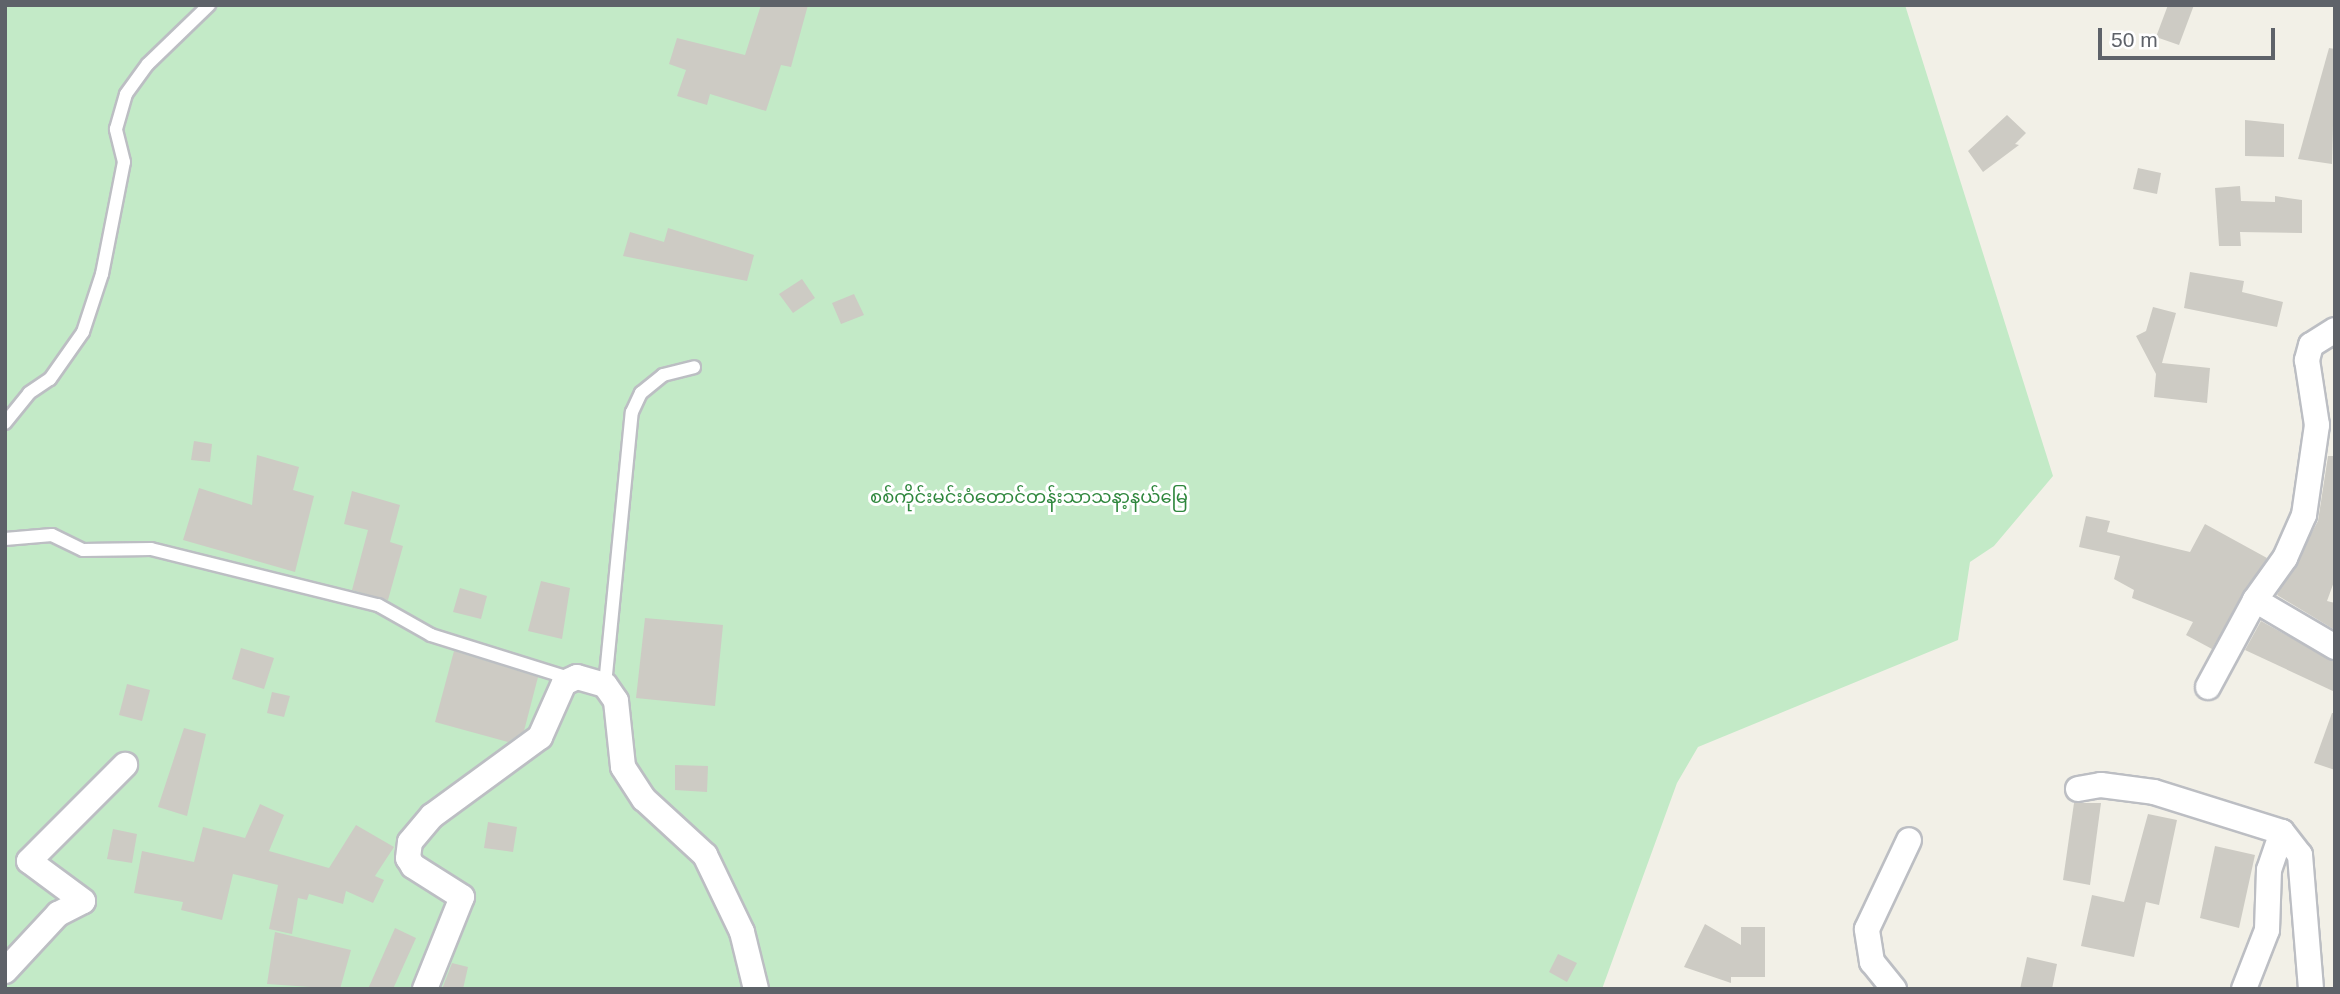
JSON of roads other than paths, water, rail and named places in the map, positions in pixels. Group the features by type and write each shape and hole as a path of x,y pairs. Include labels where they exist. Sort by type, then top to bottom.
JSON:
{"street":[{"path":"2208,687 2255,600 2285,558 2304,515 2317,425 2306,360 2311,345 2335,330"},
{"path":"2255,600 2335,646"},
{"path":"425,989 462,897 413,866 408,858 410,842 432,816 540,737 569,678 605,685 616,701 623,767 644,799 705,855 742,932 755,989"},
{"path":"5,971 58,914 83,901 29,861 125,765"},
{"path":"2078,789 2101,785 2154,792 2282,832 2300,855 2311,989"},
{"path":"2244,989 2267,930 2269,870 2282,832"},
{"path":"1894,989 1872,962 1867,929 1909,840"}],"lane":[{"path":"5,423 29,393 50,379 83,332 102,274 124,162 116,129 126,93 209,5"},
{"path":"605,685 632,412 641,393 663,375 694,367"},
{"path":"5,539 52,535 83,550 151,549 378,605 431,635 569,678"}],"park label":[{"name":"စစ်ကိုင်းမင်းဝံတောင်တန်းသာသနာ့နယ်မြေ","path":"1029,497"}]}
